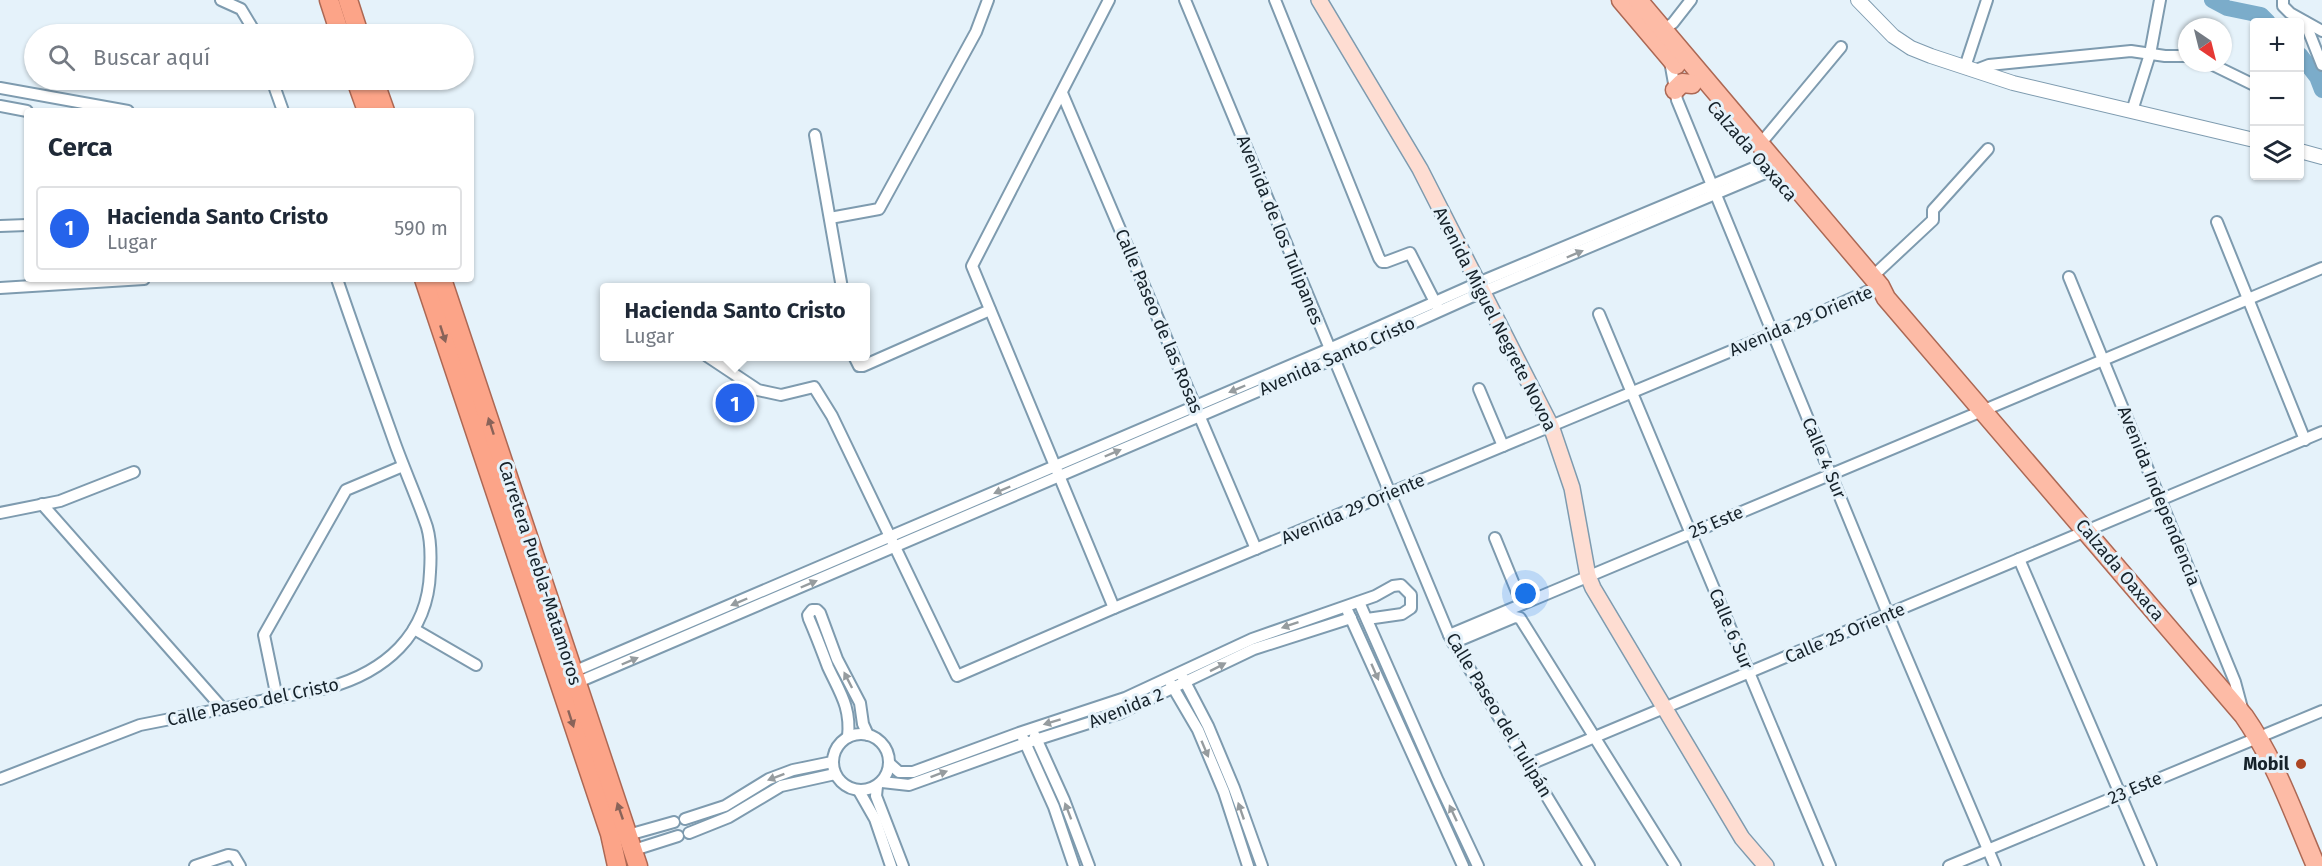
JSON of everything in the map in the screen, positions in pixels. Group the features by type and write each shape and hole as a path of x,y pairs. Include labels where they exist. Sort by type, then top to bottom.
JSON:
{"highway":[{"path":"329,0 337,24"},
{"path":"348,0 356,24"},
{"path":"360,90 366,108"},
{"path":"378,90 384,108"},
{"name":"Carretera Puebla-Matamoros","path":"425,282 610,834 617,866"},
{"name":"Carretera Puebla-Matamoros","path":"443,282 634,850"}],"main road":[{"name":"Avenida Miguel Negrete Novoa","path":"1319,0 1420,169 1551,426 1572,488 1588,576 1742,838 1766,866"},
{"name":"Calzada Oaxaca","path":"1622,0 1657,33 1761,143 1878,288 2244,716 2276,772 2316,866"},
{"name":"Calzada Oaxaca","path":"1638,0 1657,33"},
{"name":"Calzada Oaxaca","path":"1675,54 1692,84 1878,288"},
{"path":"1675,90 1682,83 1692,84"}],"street":[{"path":"221,0 241,9 250,24"},
{"path":"830,218 879,209 976,32 988,0"},
{"path":"1109,0 972,266 1114,608"},
{"name":"Avenida de los Tulipanes","path":"1185,0 1390,493"},
{"path":"1275,0 1379,258 1382,262 1386,262 1410,254 1438,307"},
{"path":"1657,33 1673,23 1691,0"},
{"path":"1858,0 1893,36 1911,48 1970,69 2013,83 2250,139"},
{"path":"1970,69 1987,0"},
{"path":"2132,111 2150,54 2160,0"},
{"path":"2283,3 2290,13 2322,30"},
{"path":"2306,22 2322,65"},
{"path":"1761,143 1841,47"},
{"path":"1970,69 1989,65 2132,51 2178,56"},
{"name":"Calle 4 Sur","path":"1675,54 1677,100 1888,614 1995,866"},
{"path":"2227,72 2250,83"},
{"path":"0,88 111,108"},
{"path":"276,90 282,108"},
{"name":"Calle Paseo de las Rosas","path":"1062,93 1256,549"},
{"path":"0,106 24,110"},
{"path":"815,135 841,283"},
{"name":"Avenida 29 Oriente","path":"892,543 957,676 1878,288 1933,220 1933,210 1988,149"},
{"path":"2304,152 2322,157"},
{"name":"Avenida Santo Cristo","path":"575,678 1766,167"},
{"path":"2217,222 2305,440"},
{"path":"0,226 24,225"},
{"name":"25 Este","path":"1451,639 1522,604 2322,268"},
{"name":"Avenida Independencia","path":"2069,277 2235,682 2244,716"},
{"path":"0,288 96,282"},
{"name":"Calle Paseo del Cristo","path":"0,779 140,725 353,681 389,659 414,629 430,587 431,556 428,528 403,466 338,282"},
{"path":"870,356 990,310"},
{"name":"Calle 6 Sur","path":"1599,314 1830,866"},
{"path":"713,361 758,390 782,395 814,387 832,416 892,543"},
{"path":"1479,389 1503,446"},
{"name":"Calle 25 Oriente","path":"1528,765 1595,739 2322,432"},
{"path":"277,698 264,635 346,490 403,466"},
{"path":"0,513 60,501 134,472"},
{"name":"Calle Paseo del Tulipán","path":"1390,493 1451,639 1589,866"},
{"path":"42,504 223,709"},
{"path":"1495,538 1522,604"},
{"path":"2019,559 2151,866"},
{"name":"Avenida 2","path":"890,764 899,772 913,772 1019,733 1125,698 1215,654 1359,602 1393,586 1401,585 1411,595 1411,608 1402,614 1367,619"},
{"path":"1359,602 1478,866"},
{"path":"1346,606 1463,866"},
{"path":"848,737 850,722 845,699 829,669 809,619 808,615 812,610 820,613 837,659 860,703 863,724 868,735"},
{"path":"1451,639 1515,617 1520,618 1675,866"},
{"name":"Avenida 2","path":"880,784 909,785 1120,713 1254,649 1351,618"},
{"path":"414,629 476,665"},
{"path":"1180,673 1208,726 1234,788 1262,866"},
{"path":"1168,678 1198,730 1224,792 1248,866"},
{"name":"23 Este","path":"1949,866 2322,711"},
{"path":"1031,729 1031,742 1074,866"},
{"path":"1019,733 1031,742 1064,800 1089,866"},
{"path":"880,784 859,791 846,787 835,774 832,762 840,743 858,734 868,735 884,745 890,764 876,796 903,866"},
{"path":"634,850 679,820 725,806 769,779 793,770 832,762"},
{"path":"634,850 684,835 729,817 781,786 835,774"},
{"path":"859,791 875,819 891,866"},
{"path":"195,866 228,855 237,861"}],"waterway":[{"path":"2212,0 2227,8 2261,15 2264,18"},
{"path":"2304,60 2317,77 2322,90"}],"place":[{"name":"Hacienda Santo Cristo","path":"735,403"},
{"name":"Mobil","path":"2301,764"}]}
